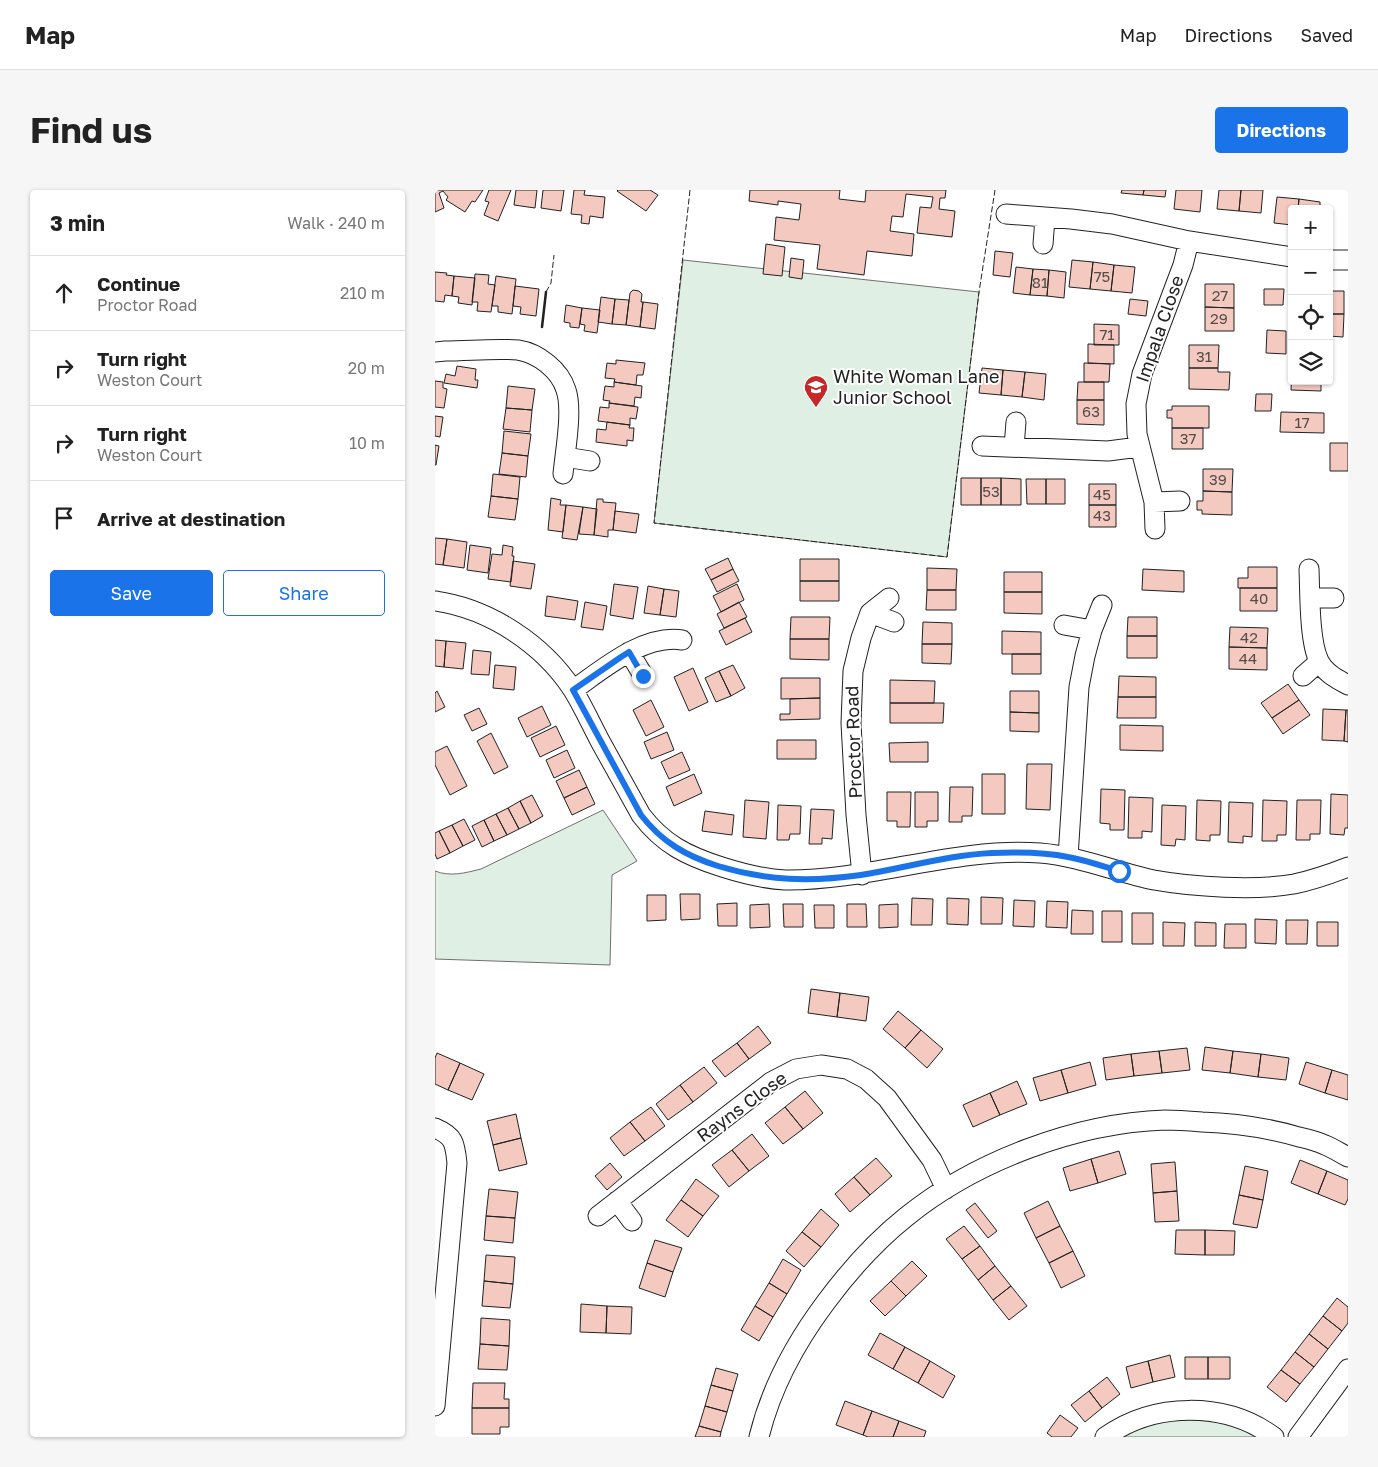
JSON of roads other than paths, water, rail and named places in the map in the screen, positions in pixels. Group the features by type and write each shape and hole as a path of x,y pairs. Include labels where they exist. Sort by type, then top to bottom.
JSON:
{"street":[{"path":"1007,214 1112,224 1189,241 1288,256"},
{"path":"1043,244 1045,218"},
{"name":"Impala Close","path":"1155,529 1154,502 1137,434 1136,404 1142,374 1183,265 1189,241"},
{"path":"1333,260 1348,260"},
{"path":"435,352 519,350 547,362 566,390 568,409 564,466 590,461"},
{"path":"1014,447 1016,422"},
{"path":"982,446 1108,451 1139,447"},
{"path":"1154,502 1180,501"},
{"path":"1309,569 1313,647 1319,662 1329,674 1348,685"},
{"path":"870,613 889,598"},
{"path":"1310,598 1334,598"},
{"path":"435,601 477,612 503,625 531,643 553,665 573,690 641,815 653,830 664,840 696,859 741,873 783,880 826,879 991,853 1040,853 1068,857 1155,880 1246,888 1292,884 1320,878 1348,867"},
{"path":"1068,857 1079,687 1092,630 1101,606"},
{"path":"870,613 894,622"},
{"name":"Proctor Road","path":"862,874 856,815 851,723 853,671 861,638 870,613"},
{"path":"1064,624 1092,630"},
{"path":"573,690 629,652 655,642 669,639 681,640"},
{"path":"629,652 643,676"},
{"path":"1303,676 1319,662"},
{"name":"Rayns Close","path":"598,1216 771,1082 796,1069 821,1065 847,1069 866,1079 887,1098 932,1160 946,1189"},
{"path":"759,1437 783,1372 807,1327 870,1250 906,1217 946,1189 1001,1160 1057,1139 1118,1125 1165,1120 1224,1122 1276,1130 1323,1144 1348,1157"},
{"path":"435,1128 446,1133 455,1145 457,1163 435,1406"},
{"path":"617,1201 632,1221"},
{"path":"1298,1437 1348,1369"},
{"path":"1105,1437 1117,1429 1145,1416 1175,1410 1206,1411 1237,1418 1265,1430 1274,1437"}],"place":[{"name":"White Woman Lane Junior School","path":"816,408"}]}
